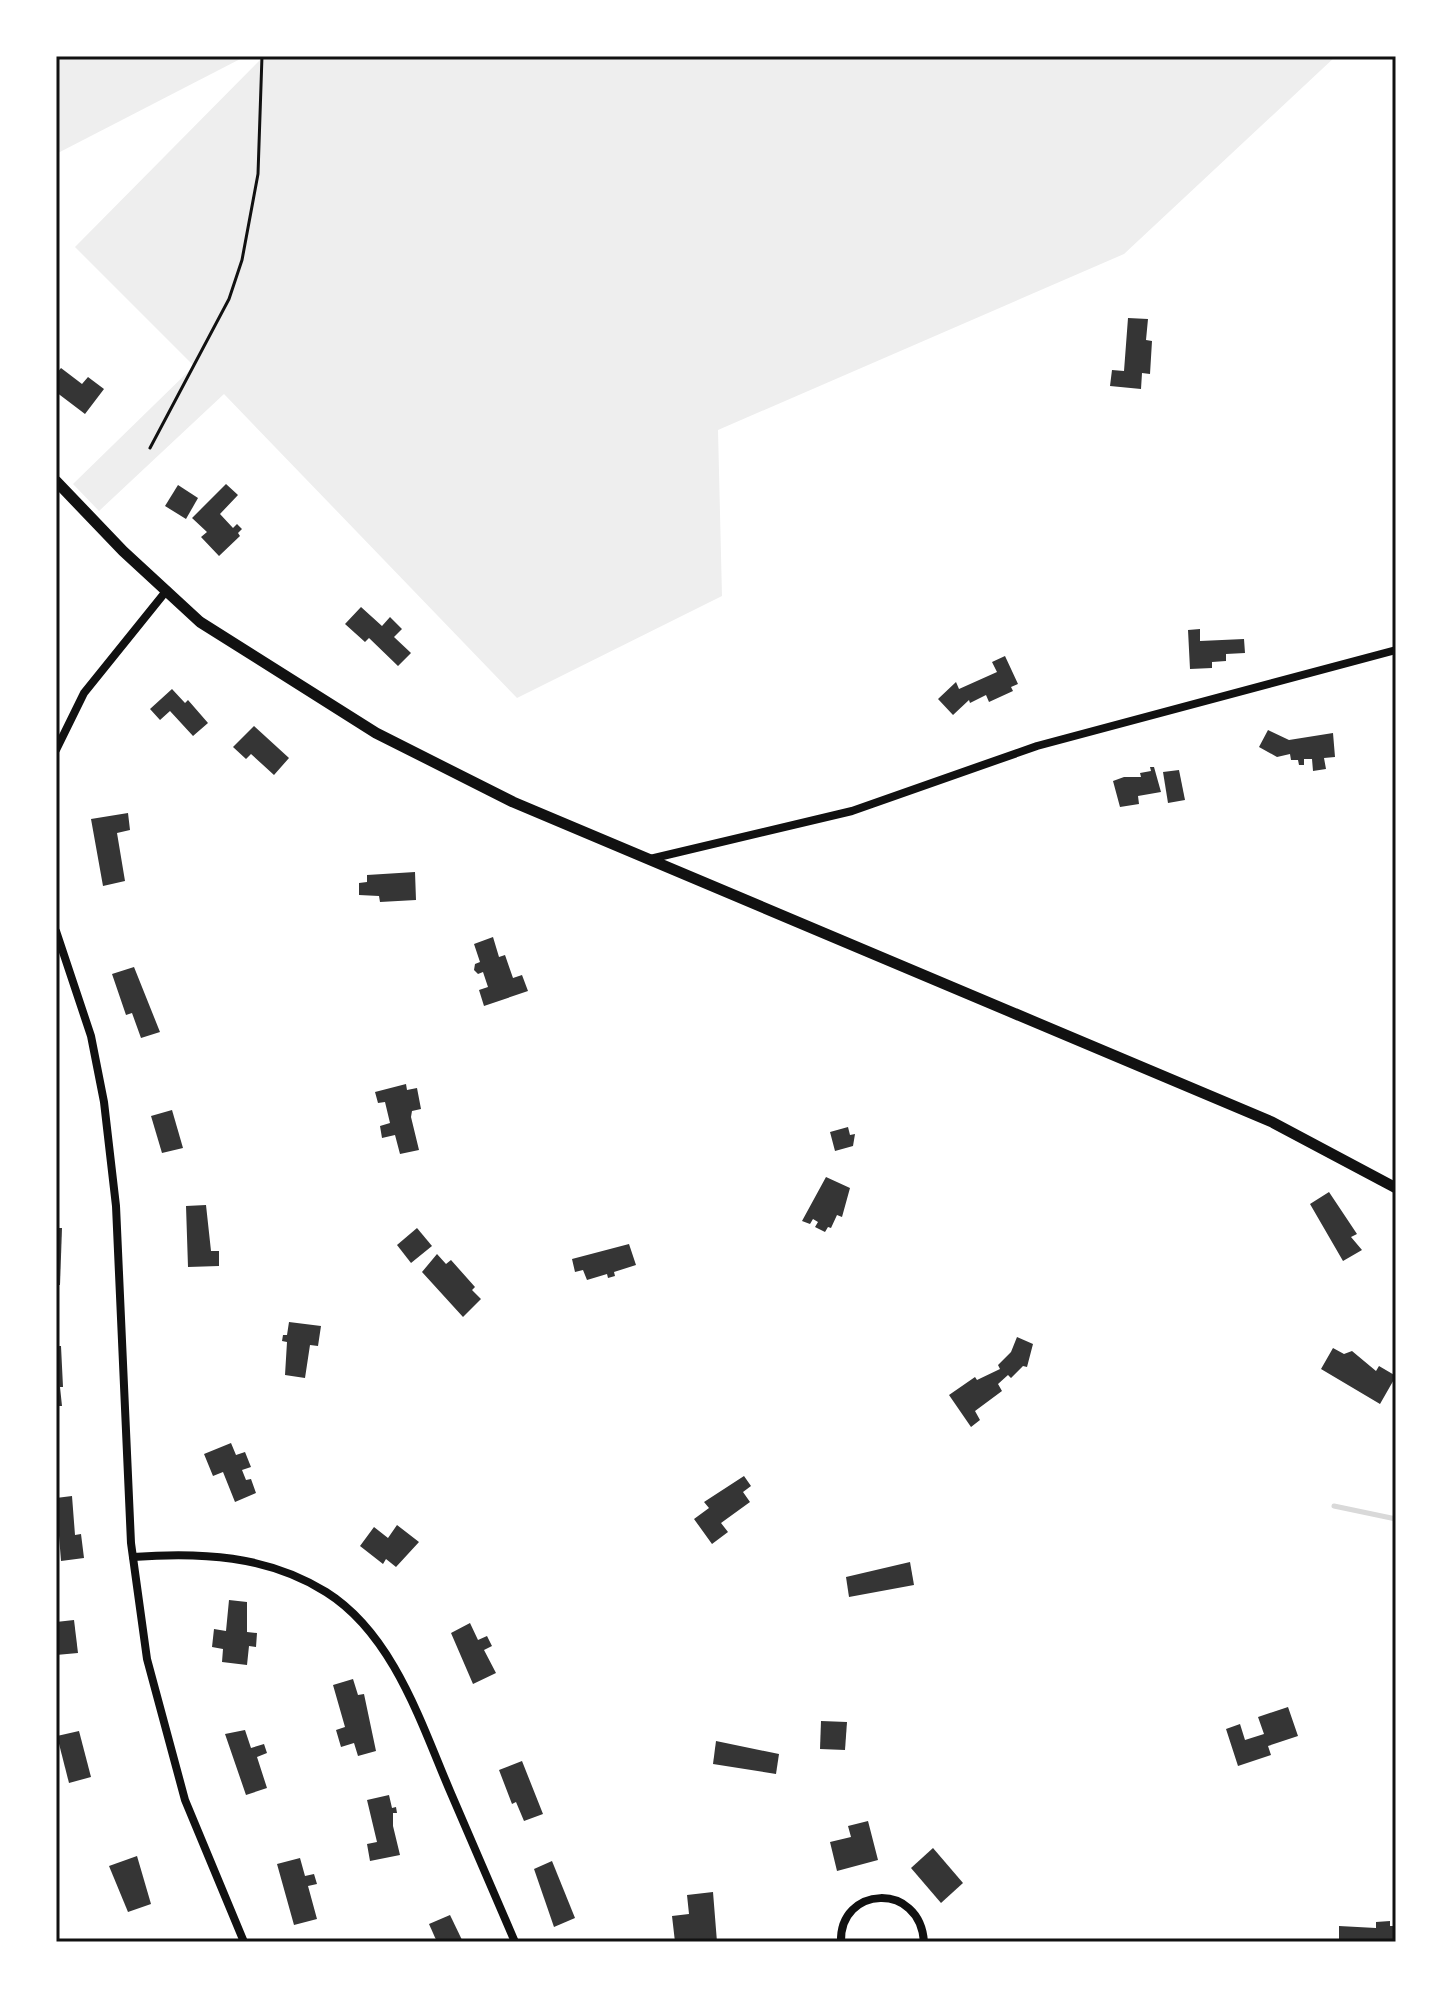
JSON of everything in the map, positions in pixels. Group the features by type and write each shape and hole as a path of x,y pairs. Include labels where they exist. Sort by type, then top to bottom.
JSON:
{"street":[{"path":"56,481 123,551 200,622 376,733 513,802 1272,1122 1396,1188"},
{"path":"56,750 84,693 167,590"},
{"path":"649,859 852,811 1037,746 1396,650"},
{"path":"56,931 91,1036 104,1102 116,1206 133,1557 157,1705 185,1800 244,1942"},
{"path":"133,1557 185,1553 228,1556 270,1567 328,1593 358,1621 388,1658 416,1712 515,1942"},
{"path":"841,1942 843,1925 855,1908 864,1902 885,1898 896,1900 914,1912 920,1921 924,1942"}],"path":[{"path":"150,448 229,299 242,260 258,174 262,56"}],"shaded area":[{"path":"56,56 246,56 56,154"},
{"path":"264,56 1336,56 1124,254 718,430 722,596 517,698 224,394 99,511 73,484 194,366 75,247"}],"building":[{"path":"1128,318 1148,319 1146,340 1152,341 1150,374 1142,373 1141,389 1110,386 1112,370 1124,371"},
{"path":"61,368 82,384 88,377 104,389 85,414 56,392 56,374"},
{"path":"226,484 238,495 220,514 233,528 237,524 242,529 238,533 240,536 219,556 201,537 207,532 192,518"},
{"path":"178,485 198,498 186,519 165,506"},
{"path":"361,607 382,626 390,617 402,629 394,637 411,653 398,666 369,638 365,642 345,624"},
{"path":"1200,629 1200,641 1244,639 1245,653 1226,654 1226,661 1212,662 1212,668 1190,669 1188,630"},
{"path":"1005,656 1018,684 1011,687 1013,691 989,702 986,695 970,703 969,700 953,715 938,699 956,682 959,689 997,672 992,662"},
{"path":"172,689 185,703 188,700 208,723 193,736 170,711 160,720 150,709"},
{"path":"254,726 289,758 274,775 251,754 246,759 233,747"},
{"path":"1268,730 1289,740 1333,733 1335,757 1324,758 1326,769 1313,771 1312,759 1304,759 1304,765 1299,765 1298,760 1291,760 1290,754 1277,757 1259,747"},
{"path":"1150,767 1154,767 1161,792 1138,796 1139,804 1120,807 1113,781 1124,777 1141,777 1140,773 1151,771"},
{"path":"1179,770 1185,800 1168,803 1163,772"},
{"path":"128,813 130,830 117,833 125,881 103,886 91,819"},
{"path":"415,872 416,900 380,902 379,896 359,895 359,883 367,882 367,875"},
{"path":"493,937 499,957 505,955 513,978 522,975 528,991 484,1006 479,990 488,987 483,972 478,974 474,970 475,964 480,962 474,944"},
{"path":"134,967 160,1032 141,1038 132,1013 126,1015 112,974"},
{"path":"406,1084 407,1090 417,1088 421,1109 412,1111 411,1117 419,1150 400,1154 395,1135 382,1138 380,1126 390,1123 385,1102 378,1103 375,1092"},
{"path":"172,1110 183,1148 162,1153 151,1116"},
{"path":"848,1127 850,1135 855,1134 853,1146 835,1151 830,1132"},
{"path":"826,1177 850,1188 842,1217 837,1215 831,1228 828,1227 825,1232 815,1227 818,1222 813,1219 810,1224 802,1221"},
{"path":"1329,1192 1357,1234 1351,1237 1362,1250 1343,1261 1310,1204"},
{"path":"206,1205 211,1251 219,1251 219,1266 188,1267 186,1206"},
{"path":"56,1228 62,1228 60,1285 56,1285"},
{"path":"417,1228 432,1246 411,1263 397,1245"},
{"path":"629,1244 636,1265 614,1272 615,1276 608,1278 607,1274 587,1280 583,1270 575,1272 572,1259"},
{"path":"437,1254 446,1264 451,1260 475,1287 472,1290 481,1299 463,1317 422,1272"},
{"path":"289,1322 321,1326 318,1346 310,1345 305,1378 285,1375 287,1342 282,1341 283,1335 287,1335"},
{"path":"1017,1337 1033,1344 1027,1367 1023,1366 1011,1378 1008,1375 998,1384 1002,1391 975,1411 980,1420 971,1427 949,1395 975,1377 977,1380 1000,1369 998,1365 1011,1352"},
{"path":"56,1346 61,1346 62,1406 56,1406"},
{"path":"1333,1348 1344,1354 1352,1351 1376,1371 1379,1366 1396,1376 1380,1404 1321,1369"},
{"path":"231,1443 236,1455 245,1452 251,1467 242,1470 246,1480 251,1479 256,1493 235,1502 223,1472 213,1476 204,1454"},
{"path":"744,1476 751,1486 743,1492 750,1502 721,1523 728,1532 712,1544 694,1519 709,1508 704,1502"},
{"path":"72,1496 75,1535 81,1534 84,1558 61,1561 56,1498"},
{"path":"397,1525 419,1542 396,1567 386,1559 383,1564 360,1546 374,1527 388,1538"},
{"path":"910,1562 914,1585 849,1597 846,1577"},
{"path":"229,1600 247,1602 247,1632 257,1633 256,1647 249,1646 247,1665 222,1662 223,1649 212,1647 214,1629 226,1631"},
{"path":"74,1620 78,1653 56,1655 56,1622"},
{"path":"470,1623 478,1640 487,1636 492,1646 484,1650 496,1673 473,1684 451,1633"},
{"path":"353,1679 358,1695 364,1694 376,1751 358,1756 354,1743 341,1747 336,1730 345,1727 333,1685"},
{"path":"1288,1707 1298,1736 1268,1746 1271,1755 1238,1766 1226,1729 1240,1724 1245,1740 1264,1734 1258,1717"},
{"path":"821,1721 847,1722 845,1750 820,1749"},
{"path":"245,1730 251,1748 264,1744 267,1753 257,1757 267,1788 246,1795 225,1734"},
{"path":"79,1731 91,1777 69,1783 57,1736"},
{"path":"716,1741 779,1754 776,1774 713,1764"},
{"path":"522,1761 543,1814 524,1821 516,1802 512,1804 499,1770"},
{"path":"389,1795 392,1808 396,1807 393,1826 400,1855 370,1861 367,1844 377,1842 367,1800"},
{"path":"868,1821 878,1860 837,1871 830,1842 851,1837 848,1826"},
{"path":"933,1848 963,1883 941,1903 911,1868"},
{"path":"137,1856 151,1904 128,1912 109,1866"},
{"path":"300,1858 305,1876 314,1874 317,1884 308,1886 317,1919 294,1925 277,1864"},
{"path":"552,1861 575,1918 554,1927 534,1869"},
{"path":"713,1892 717,1942 675,1942 672,1916 689,1914 687,1895"},
{"path":"450,1915 463,1942 437,1942 429,1924"},
{"path":"1390,1921 1390,1926 1396,1926 1396,1942 1339,1942 1339,1926 1376,1928 1376,1922"}],"waterway":[{"path":"1334,1506 1396,1519"}]}
